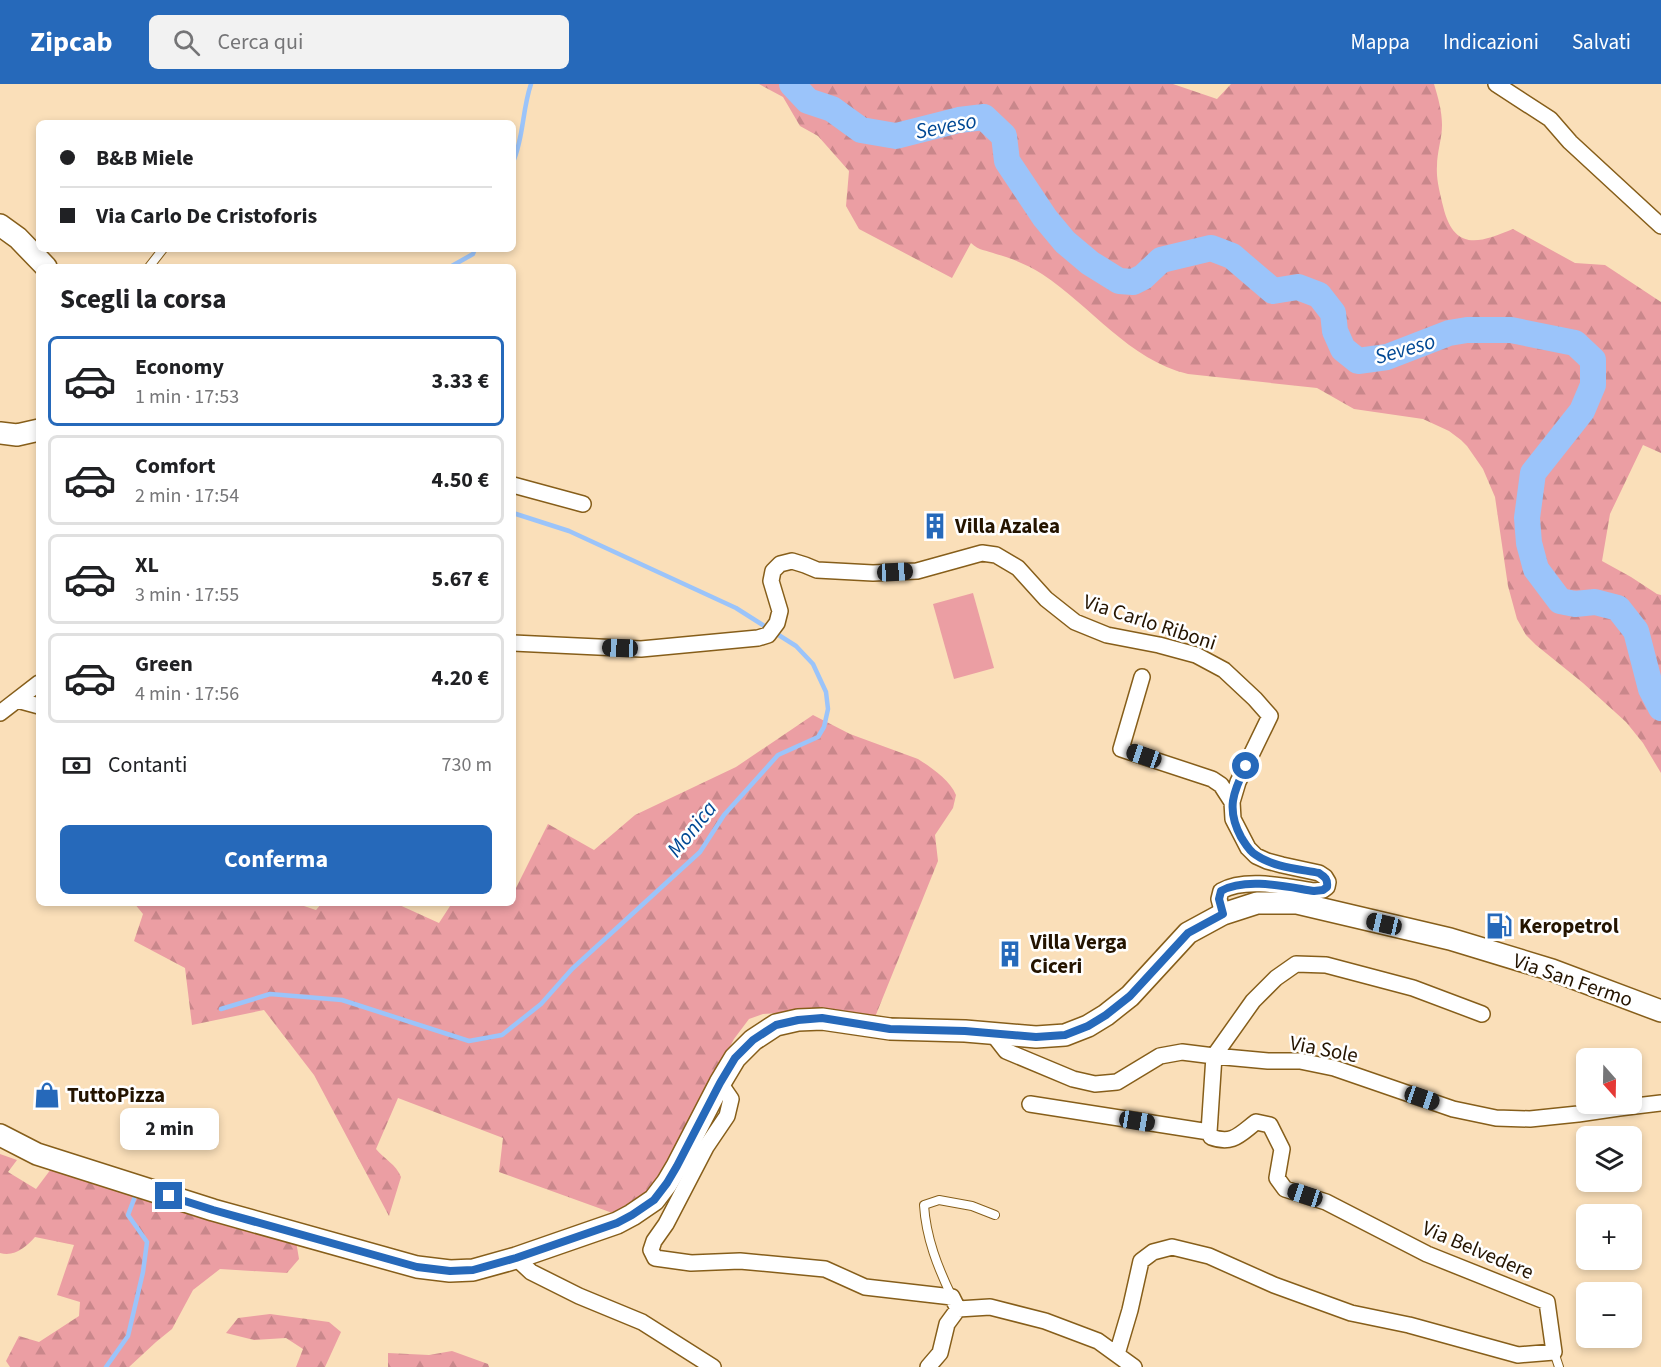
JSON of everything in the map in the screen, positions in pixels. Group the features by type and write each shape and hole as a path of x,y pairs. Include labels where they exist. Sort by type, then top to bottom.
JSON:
{"main road":[{"path":"0,225 18,238 43,264"},
{"path":"0,433 17,435 36,431"},
{"name":"Via San Fermo","path":"0,1135 37,1154 213,1210 417,1267 450,1271 473,1270 516,1258 617,1223 654,1200 677,1166 735,1058 753,1040 776,1025 822,1018 890,1029 965,1031 1036,1037 1065,1035 1088,1026 1130,996 1188,933 1223,914 1257,903 1297,903 1450,939 1552,970 1661,1011"}],"street":[{"path":"1496,84 1550,119 1570,142 1661,226"},
{"path":"516,486 583,504"},
{"name":"Via Carlo Riboni","path":"516,644 641,649 758,638 772,629 780,611 771,581 773,571 780,564 792,561 817,570 873,573 917,571 982,553 996,555 1018,568 1046,599 1075,622 1107,635 1196,655 1224,670 1255,699 1270,716 1238,782 1232,802"},
{"path":"1142,677 1121,749 1212,779 1221,785 1232,802 1233,819 1248,848 1267,861 1319,873 1328,882 1327,887 1323,890 1314,891 1258,884 1240,884 1229,887 1221,891 1219,899 1223,914"},
{"path":"0,713 36,685"},
{"path":"17,700 36,705"},
{"path":"1030,1104 1209,1132 1214,1056 1253,1001 1276,978 1296,963 1326,965 1413,988 1482,1014"},
{"path":"992,1033 1006,1051 1073,1079 1095,1084 1117,1082 1160,1056 1182,1052 1214,1056"},
{"name":"Via Sole","path":"1214,1056 1300,1061 1334,1068 1453,1109 1496,1118 1530,1119 1566,1116 1661,1103"},
{"path":"720,1083 731,1100 727,1116 706,1148 666,1224 654,1241 651,1250 655,1258 691,1263 740,1262 825,1269 865,1287 990,1307 1045,1321 1098,1341 1134,1367"},
{"name":"Via Belvedere","path":"1117,1354 1142,1262 1153,1252 1172,1247 1209,1256 1274,1286 1351,1313 1408,1325 1518,1355 1557,1360 1546,1302 1427,1254 1326,1202 1285,1189 1276,1178 1282,1149 1269,1125 1256,1122 1239,1136 1222,1141 1211,1137 1209,1132"},
{"path":"516,1258 531,1272 579,1296 642,1322 713,1367"},
{"path":"928,1367 940,1353 955,1303"}],"lane":[{"path":"151,264 161,252"},
{"path":"955,1303 939,1269 925,1223 924,1205 939,1200 972,1206 995,1215"}],"green space":[{"path":"759,84 1173,84 1217,99 1231,84 1434,84 1442,120 1437,161 1438,181 1443,206 1454,231 1469,240 1479,240 1513,229 1575,263 1605,265 1661,302 1661,453 1643,445 1610,514 1602,561 1661,595 1661,773 1643,743 1626,722 1526,635 1517,619 1508,586 1495,497 1483,469 1461,440 1449,431 1423,419 1354,409 1317,388 1188,374 1167,367 1129,345 1042,274 1013,260 980,249 971,243 952,278 859,229 846,206 849,171 818,136 800,126 783,97"},
{"path":"973,593 994,668 954,679 933,604"},
{"path":"813,715 850,734 918,759 945,779 956,795 953,808 935,835 938,861 873,1022 778,1013 763,1014 749,1019 734,1039 663,1174 639,1200 618,1215 499,1172 503,1138 398,1098 376,1149 393,1165 401,1177 389,1216 314,1075 264,1010 192,1025 185,968 134,941 143,914 136,906 304,906 316,910 319,906 402,906 439,923 450,906 516,906 516,888 548,824 594,850 635,815 736,767"},
{"path":"0,1154 17,1160 8,1172 36,1189 51,1169 296,1241 299,1259 287,1273 220,1269 193,1290 172,1329 129,1367 10,1367 6,1361 19,1336 39,1342 79,1316 80,1302 57,1295 74,1245 35,1237 24,1248 11,1254 0,1253"},
{"path":"270,1314 329,1322 341,1332 325,1367 296,1367 303,1349 286,1338 254,1340 226,1333 238,1318"},
{"path":"452,1351 488,1364 489,1367 388,1367 388,1353 429,1355"}],"waterway":[{"name":"Monica","path":"516,155 531,84"},
{"name":"Seveso","path":"792,84 808,101 832,109 861,130 896,136 959,120 984,117 1004,136 1007,161 1045,218 1065,242 1090,263 1119,281 1133,282 1143,277 1161,260 1211,248 1232,256 1273,291 1298,287 1319,295 1333,313 1335,331 1343,349 1358,361 1387,357 1449,333 1467,330 1511,330 1575,343 1593,360 1593,385 1582,411 1533,473 1527,518 1529,543 1536,569 1560,601 1575,604 1595,602 1618,608 1636,631 1651,689 1661,708"},
{"name":"Monica","path":"455,264 474,252"},
{"name":"Monica","path":"221,1009 270,994 342,1000 469,1041 502,1035 541,1004 572,969 700,852 724,815 778,755 818,737 824,727 828,709 826,692 813,664 796,646 736,608 569,531 516,514"},
{"path":"106,1367 128,1336 143,1272 147,1242 128,1215 134,1199"}],"place":[{"name":"Villa Azalea","path":"935,526"},
{"name":"Keropetrol","path":"1499,926"},
{"name":"Villa Verga Ciceri","path":"1010,954"},
{"name":"TuttoPizza","path":"47,1095"}],"route":[{"path":"169,1196 417,1267 450,1271 473,1270 516,1258 617,1223 654,1200 677,1166 735,1058 753,1040 776,1025 822,1018 890,1029 965,1031 1036,1037 1065,1035 1088,1026 1106,1015 1130,996 1188,933 1223,914 1219,899 1221,891 1240,884 1323,890 1327,887 1328,882 1319,873 1267,861 1248,848 1233,819 1232,802 1246,766"}]}
